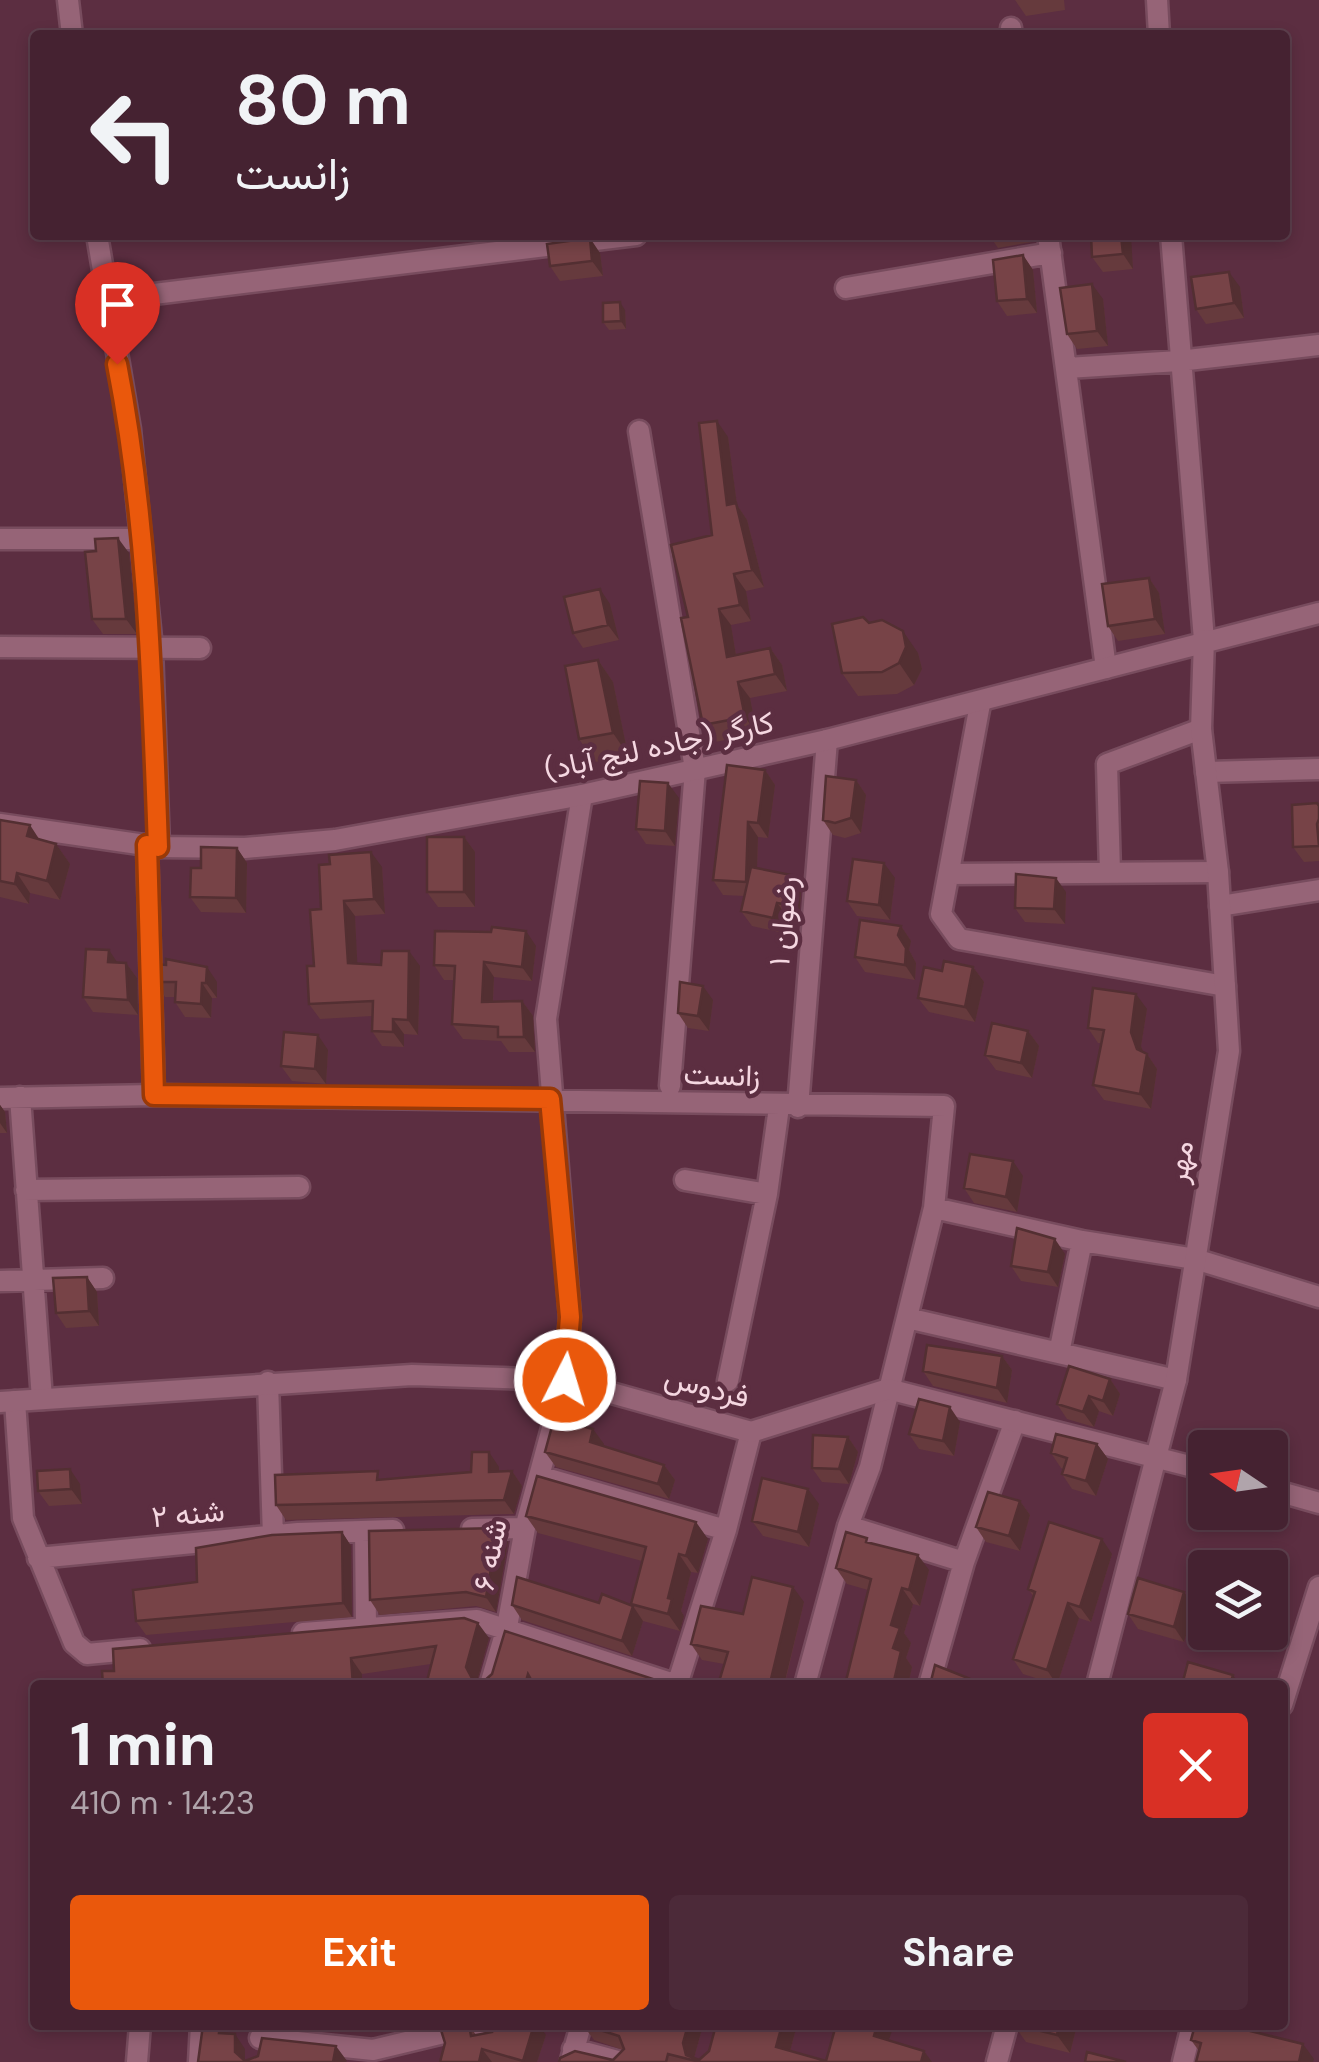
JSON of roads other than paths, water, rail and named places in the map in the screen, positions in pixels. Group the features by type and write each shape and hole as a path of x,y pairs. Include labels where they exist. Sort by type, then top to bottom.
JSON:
{"street":[{"path":"68,0 71,30"},
{"path":"1156,0 1159,30"},
{"path":"97,240 104,300 130,428 152,648 154,1095"},
{"path":"104,300 595,240"},
{"name":"مهر","path":"1098,1680 1176,1380 1229,1051 1218,872 1202,730 1204,640 1171,240"},
{"path":"846,288 1049,244 1106,668"},
{"path":"1067,368 1179,362 1319,345"},
{"path":"640,431 695,769 670,1086"},
{"path":"0,539 141,539"},
{"name":"کارگر (جاده لنج آباد)","path":"0,824 153,846 246,848 336,840 582,795 827,740 980,704 1204,640 1319,613"},
{"path":"0,647 200,648"},
{"path":"980,704 941,914 959,940 1225,986"},
{"path":"1110,873 1107,764 1202,730"},
{"name":"رضوان ۱","path":"728,1381 789,1107 827,740"},
{"path":"1206,772 1319,769"},
{"path":"565,1380 570,1317 546,1019 582,795"},
{"path":"949,874 1218,872"},
{"path":"1220,906 1319,890"},
{"name":"زانست","path":"10,1098 154,1095 550,1099 789,1107 944,1106 934,1208"},
{"path":"10,1098 26,1190 42,1399"},
{"path":"685,1180 767,1194"},
{"path":"26,1190 299,1187"},
{"path":"806,1680 848,1526 870,1467 934,1208 1082,1241 1195,1259 1319,1296"},
{"path":"1059,1353 1082,1241"},
{"path":"0,1280 103,1278"},
{"path":"907,1318 1176,1380"},
{"name":"فردوس","path":"8,1401 412,1375 565,1380 751,1432 888,1389"},
{"name":"شنه ۶","path":"491,1680 507,1627 525,1528 565,1380"},
{"path":"268,1382 273,1536"},
{"path":"888,1389 1188,1465"},
{"path":"8,1401 23,1518 74,1643 87,1654 167,1646"},
{"path":"930,1680 964,1562 1016,1421"},
{"path":"679,1680 726,1530 751,1432"},
{"path":"539,1476 726,1530"},
{"path":"1288,1494 1319,1503"},
{"path":"848,1526 964,1562"},
{"path":"445,1530 525,1528"},
{"name":"شنه ۲","path":"38,1558 273,1536 405,1530"},
{"path":"365,1531 366,1626"},
{"path":"1288,1686 1319,1587"},
{"path":"286,1634 477,1620 663,1680"},
{"path":"613,1680 619,1664"},
{"path":"136,2062 139,2030"},
{"path":"198,2062 201,2030"},
{"path":"258,2062 261,2031 372,2056 460,2030"},
{"path":"580,2030 572,2056 621,2062"},
{"path":"996,2062 1006,2030"},
{"path":"1183,2062 1191,2030"}]}
